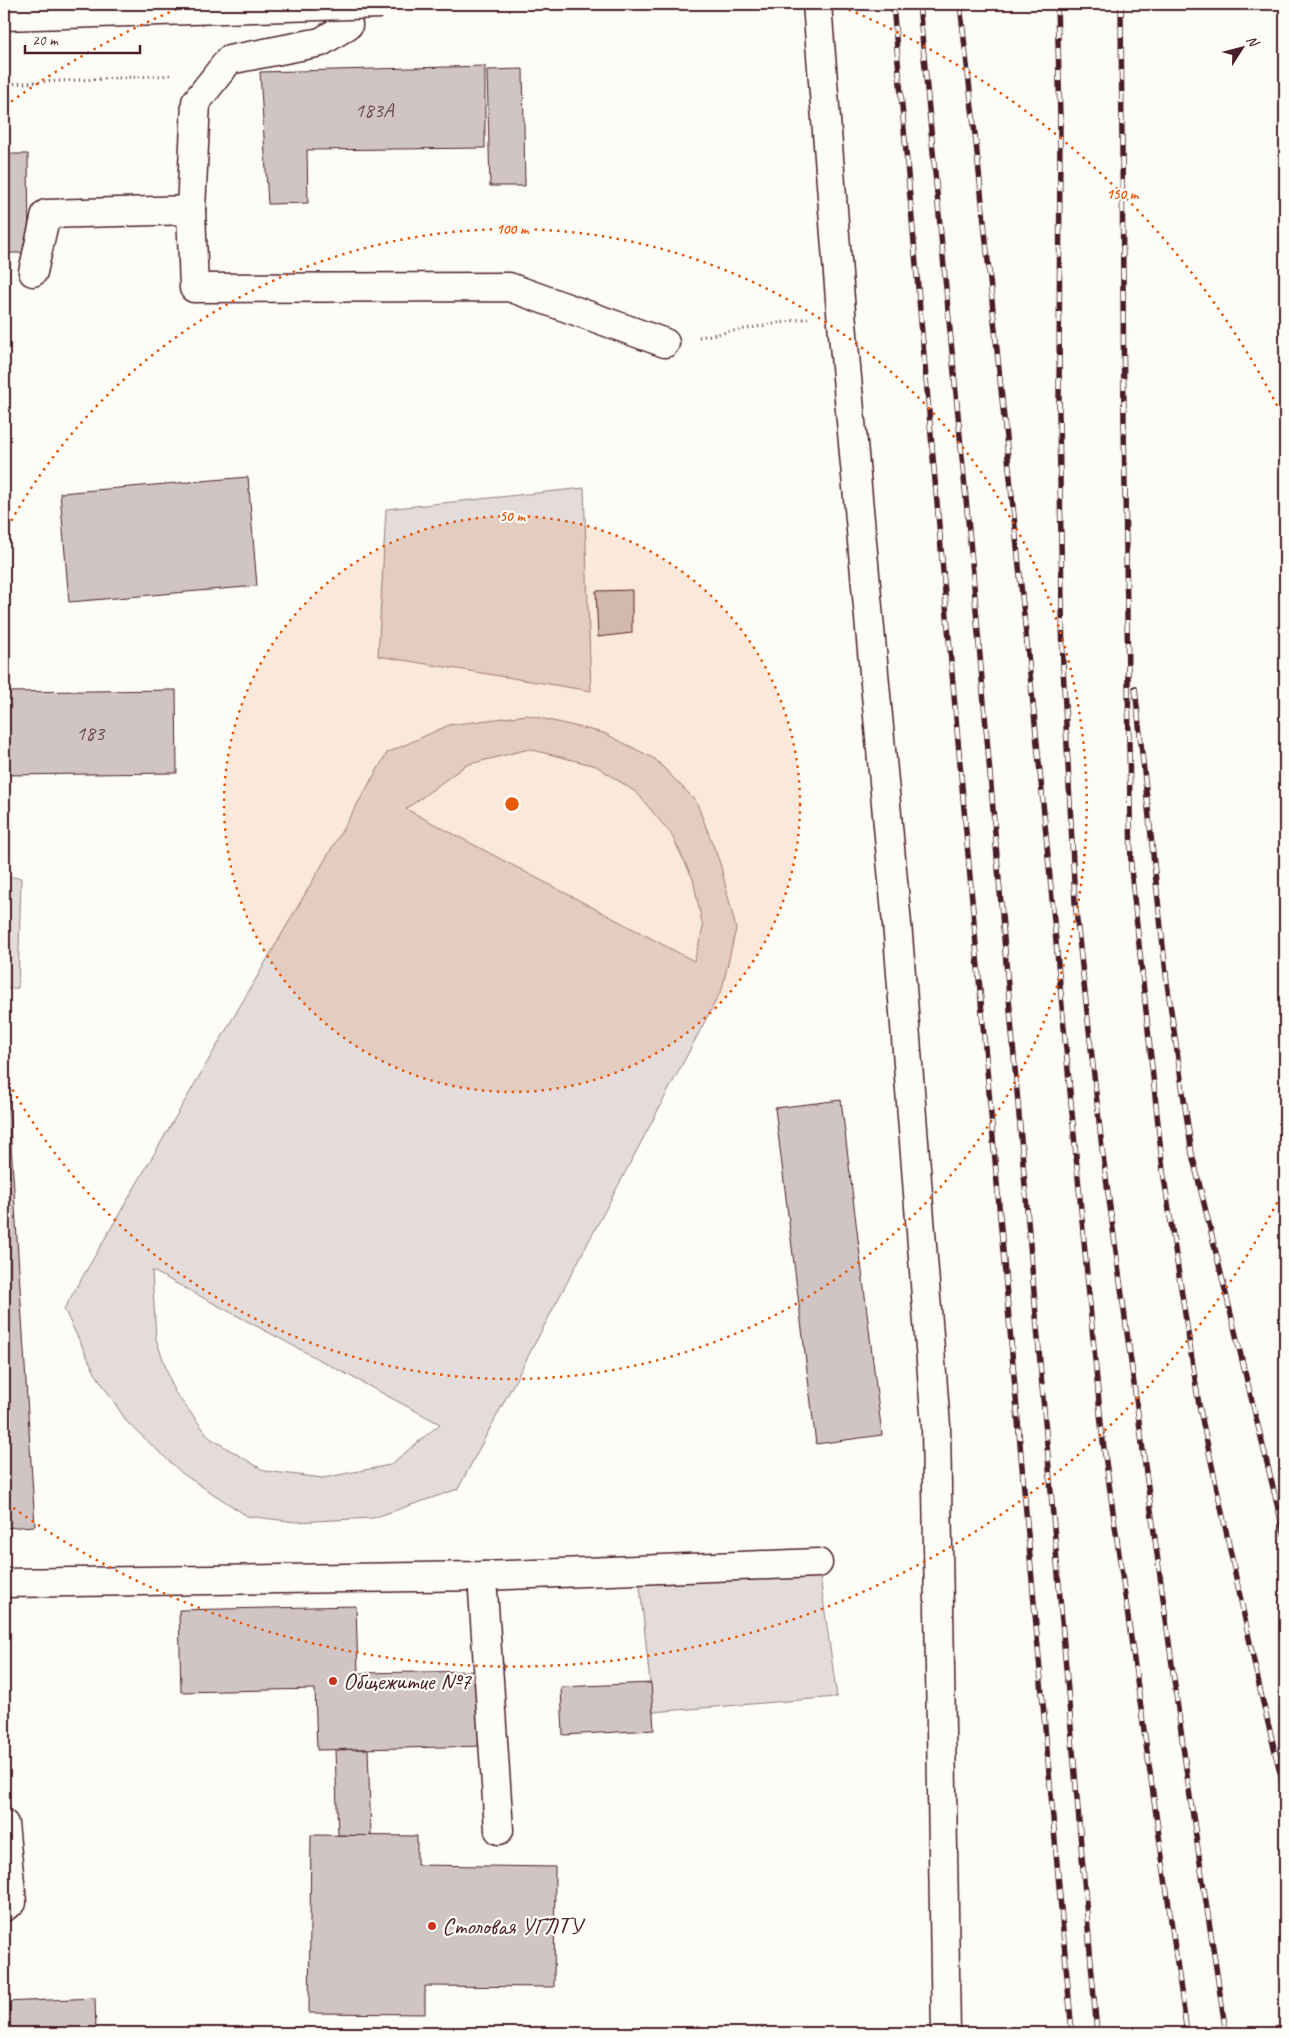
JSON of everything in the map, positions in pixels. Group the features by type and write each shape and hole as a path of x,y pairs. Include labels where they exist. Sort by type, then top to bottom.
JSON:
{"main road":[{"path":"346,4 348,25 321,42 229,60 196,102 191,210 194,288 509,287 665,343"},
{"path":"4,16 381,4"},
{"path":"817,4 841,312 898,935 936,1426 946,2033"},
{"path":"33,272 46,214 191,210"},
{"path":"4,1583 482,1576 818,1563"},
{"path":"482,1576 499,1830"},
{"path":"4,1824 12,1902 4,1907"}],"path":[{"path":"4,84 171,75 180,72"},
{"path":"665,343 841,312"}],"shaded area":[{"path":"584,488 591,691 378,656 386,509"},
{"path":"527,715 604,733 655,759 696,801 720,863 736,929 722,989 458,1489 373,1518 296,1522 247,1516 183,1474 127,1422 95,1373 64,1309 387,753 449,725","holes":["529,749 596,766 637,793 671,834 693,879 703,928 694,961 406,809 466,765","153,1271 440,1424 390,1465 323,1478 265,1471 210,1438 174,1391 156,1339"]},
{"path":"4,876 21,878 18,988 4,989"},
{"path":"818,1563 837,1697 653,1712 639,1576"}],"building":[{"path":"485,66 485,148 307,150 308,203 268,204 260,72"},
{"path":"523,69 525,186 490,186 487,70"},
{"path":"4,154 28,154 29,253 4,253"},
{"path":"248,477 257,586 69,602 60,493"},
{"path":"632,590 632,633 598,637 596,591"},
{"path":"176,690 177,773 4,775 4,692"},
{"path":"4,1031 35,1526 4,1528"},
{"path":"841,1100 882,1435 816,1444 775,1108"},
{"name":"Общежитие №7","path":"356,1606 358,1673 484,1671 486,1746 317,1750 315,1689 181,1692 179,1610"},
{"path":"651,1683 654,1730 563,1735 561,1687"},
{"path":"368,1749 371,1836 338,1835 335,1750"},
{"name":"Столовая УГЛТУ","path":"311,1835 417,1836 417,1865 555,1867 554,1987 425,1986 425,2014 309,2013"},
{"path":"95,1998 96,2033 4,2033 4,2002"}],"railway":[{"path":"893,4 1072,2033"},
{"path":"919,4 972,562 1097,2033"},
{"path":"960,4 976,143 1042,792 1102,1434 1187,2033"},
{"path":"1057,4 1060,117 1059,415 1063,666 1075,902 1102,1148 1189,1790 1226,2033"},
{"path":"1121,4 1124,424 1131,869 1163,1171 1199,1405 1261,1694 1285,1793"},
{"path":"1135,688 1167,983 1192,1154 1285,1537"}],"place":[{"name":"Общежитие №7","path":"333,1681"},
{"name":"Столовая УГЛТУ","path":"432,1926"}]}
